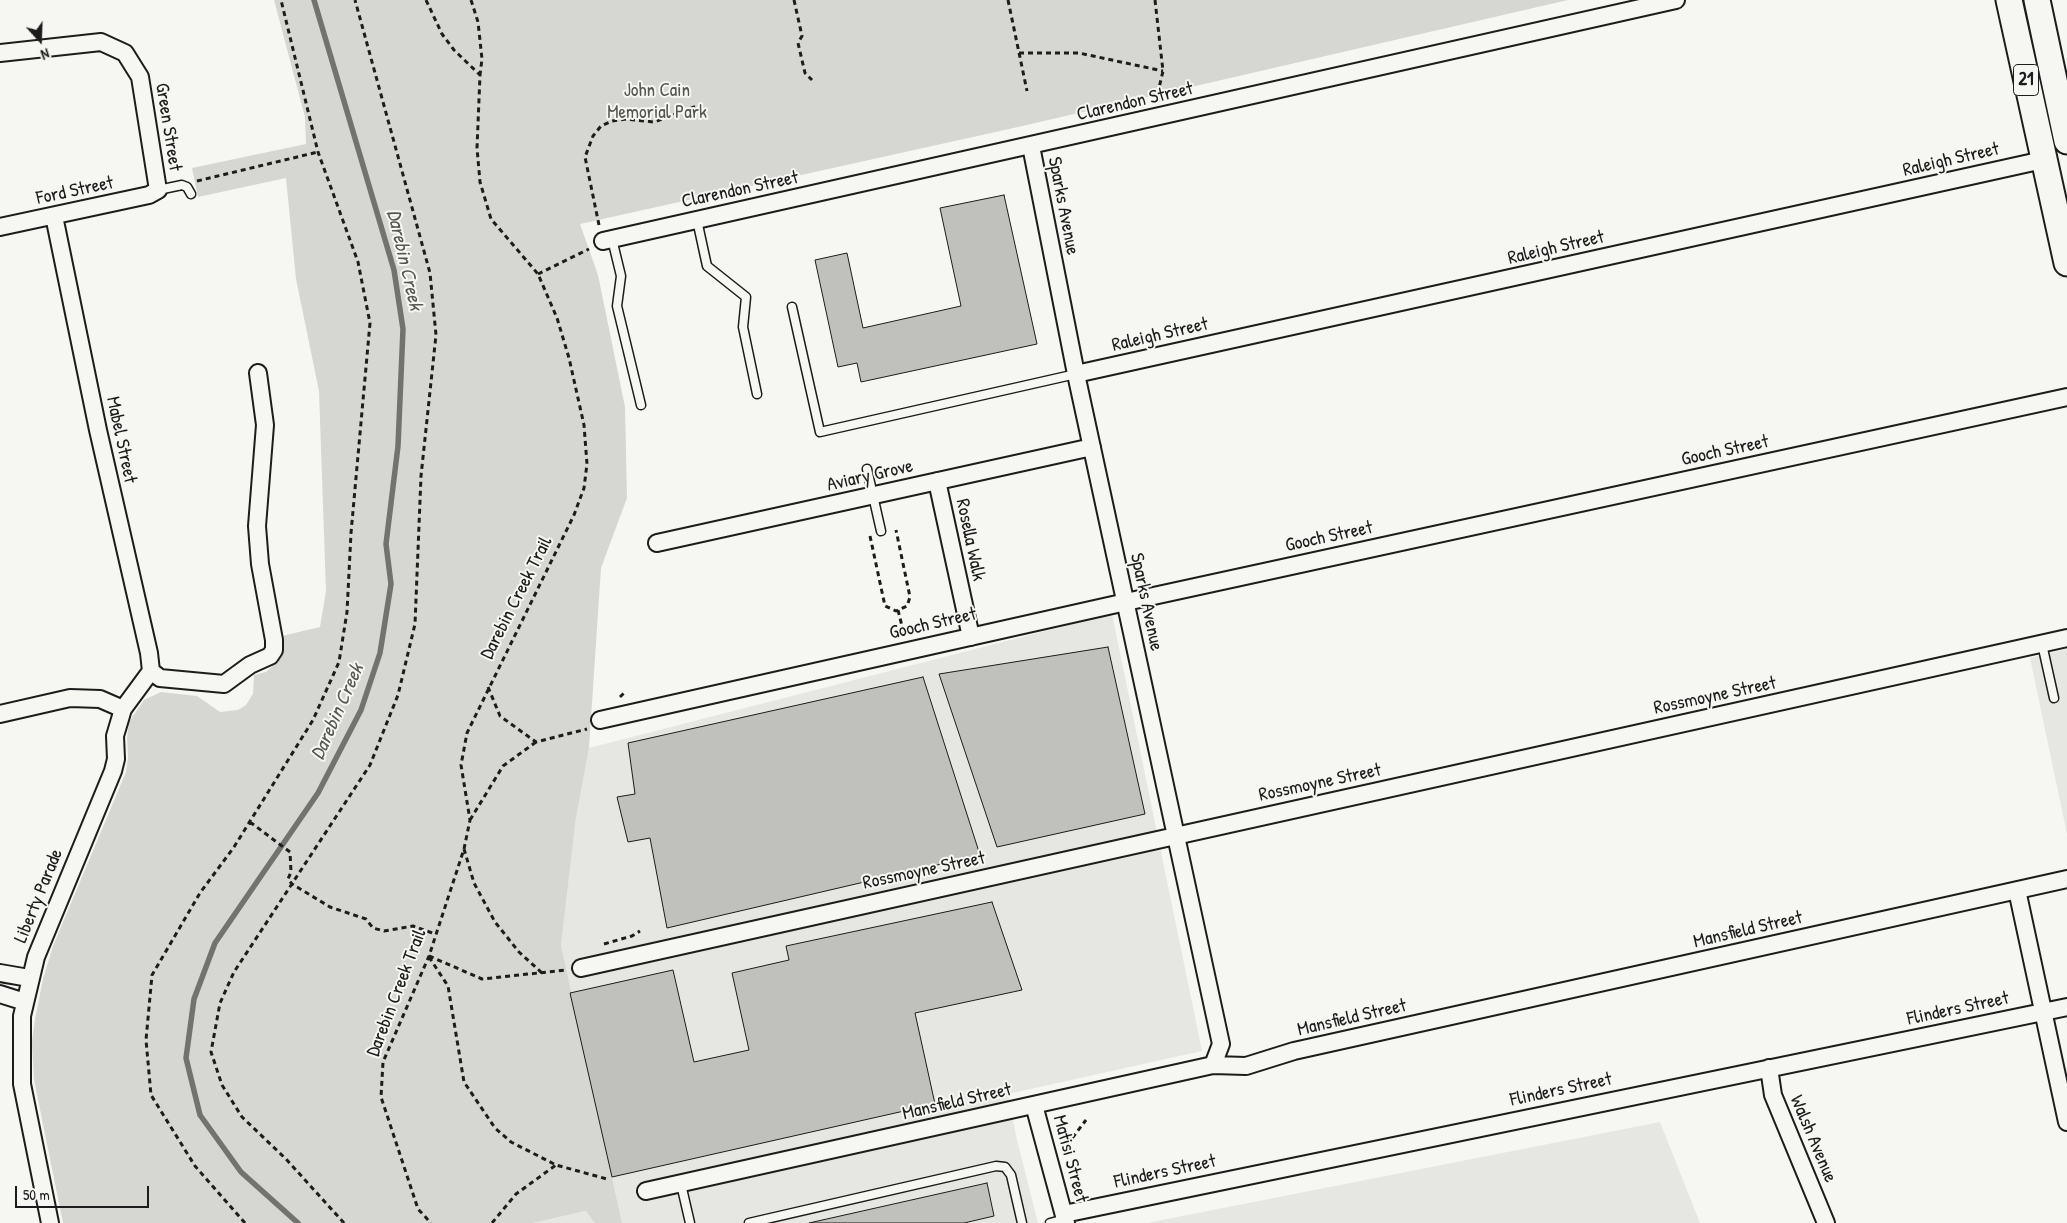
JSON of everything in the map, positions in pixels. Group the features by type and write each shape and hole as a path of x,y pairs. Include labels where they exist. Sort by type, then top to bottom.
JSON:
{"main road":[{"name":"21","path":"2009,0 2067,263"},
{"name":"21","path":"2037,0 2067,141"}],"street":[{"name":"Clarendon Street","path":"608,240 1676,0"},
{"name":"Green Street","path":"0,52 101,42 125,53 140,77 158,190"},
{"name":"Sparks Avenue","path":"1031,146 1076,374 1221,1044 1213,1065"},
{"name":"Raleigh Street","path":"1076,374 2044,160"},
{"name":"Ford Street","path":"0,227 150,195 158,190"},
{"name":"Mabel Street","path":"54,216 98,430 149,653 150,672"},
{"path":"150,672 160,678 224,684 250,665 270,656 274,650 274,640 260,564 257,526 265,425 258,373"},
{"name":"Gooch Street","path":"600,720 1126,602 2067,397"},
{"name":"Aviary Grove","path":"657,543 1092,447"},
{"name":"Rosella Walk","path":"937,481 970,637"},
{"name":"Rossmoyne Street","path":"581,968 2067,638"},
{"name":"Liberty Parade","path":"50,1223 22,1084 21,1053 29,978 113,771 116,759 115,736 123,709 150,672"},
{"path":"0,714 70,698 100,699 123,709"},
{"name":"Mansfield Street","path":"646,1191 1213,1065 1246,1066 1294,1051 2067,879"},
{"path":"2017,890 2067,1122"},
{"path":"0,973 29,978"},
{"path":"0,994 25,1002"},
{"name":"Flinders Street","path":"1061,1220 1769,1068 2067,1007"},
{"name":"Walsh Avenue","path":"1769,1068 1773,1095 1826,1223"},
{"name":"Matisi Street","path":"1034,1105 1061,1220"}],"lane":[{"path":"158,190 182,185 188,187 191,194"},
{"path":"697,220 707,266 746,297 743,327 757,394"},
{"path":"608,240 621,276 617,306 641,405"},
{"path":"792,307 820,432 1076,374"},
{"path":"867,469 881,532"},
{"path":"2042,644 2054,698"},
{"path":"749,1223 996,1166 1005,1167 1011,1175 1022,1223"},
{"path":"681,1184 690,1223"}],"path":[{"path":"344,1223 286,1159 242,1117 222,1085 211,1052 220,1003 234,972 370,765 398,695 415,624 421,476 436,335 430,273 354,0"},
{"path":"426,0 442,34 454,50 480,75"},
{"name":"Darebin Creek Trail","path":"431,1223 418,1209 381,1097 383,1062 429,956 464,849 470,820 461,765 467,733 488,686 574,515 584,488 587,464 584,425 569,358 557,318 538,274 491,219 480,182 476,148 482,65 478,22 471,0"},
{"path":"794,0 802,36 798,43 805,73 812,80"},
{"path":"1008,0 1027,91"},
{"path":"1155,0 1162,71 1159,88 1165,116"},
{"path":"1019,53 1079,53 1162,71"},
{"path":"538,274 608,240 585,157 593,136 601,126 612,120 626,119 654,122 700,105"},
{"path":"182,185 318,152"},
{"path":"869,535 885,606 889,610 898,610 907,606 910,597 896,530"},
{"path":"898,610 903,630"},
{"path":"488,686 500,716 536,742"},
{"path":"470,820 503,766 536,742 591,728 600,720"},
{"path":"250,822 290,852 291,872 288,879 292,884 330,908 366,920 374,928 384,931 412,926 435,934"},
{"path":"464,849 474,883 495,922 519,952 542,974"},
{"path":"429,956 482,979 542,974 581,968"},
{"path":"429,956 448,986 464,1082 496,1128 511,1142 556,1165 607,1180"},
{"path":"1066,1146 1086,1120"},
{"path":"492,1223 516,1194 556,1165"}],"shaded area":[{"path":"1112,614 1202,1051 1008,1094 1016,1136 1038,1223 622,1223 561,945 576,818 589,748"},
{"path":"2067,649 2067,834 2030,658"},
{"path":"1660,1122 1700,1223 1147,1223"},
{"path":"587,1211 595,1223 533,1223"}],"green space":[{"name":"John Cain Memorial Park","path":"274,0 1568,0 1018,127 580,224 598,275 625,407 627,498 601,568 589,748 576,818 561,945 622,1223 595,1223 586,1211 533,1223 63,1223 34,1080 32,1042 35,1019 43,979 53,946 126,772 129,722 144,700 161,692 197,696 220,712 238,710 246,705 253,694 254,675 266,672 277,662 282,636 320,627 326,591 319,391 296,279 286,178 198,197 192,168 306,144 305,117"}],"building":[{"path":"1004,195 1037,344 861,382 857,363 838,367 815,260 847,253 863,328 961,306 940,208"},
{"path":"1108,647 1145,814 997,847 939,674"},
{"path":"923,677 980,855 667,928 650,838 628,842 617,797 635,794 628,743"},
{"path":"992,902 1022,990 915,1013 935,1104 612,1177 570,993 673,970 694,1062 749,1050 732,973 789,960 786,946"},
{"path":"987,1183 994,1216 964,1223 809,1223"}],"waterway":[{"name":"Darebin Creek","path":"298,1223 241,1172 200,1115 186,1058 194,999 215,943 318,793 361,710 380,653 391,584 386,544 398,446 403,329 394,270 314,0"}]}
